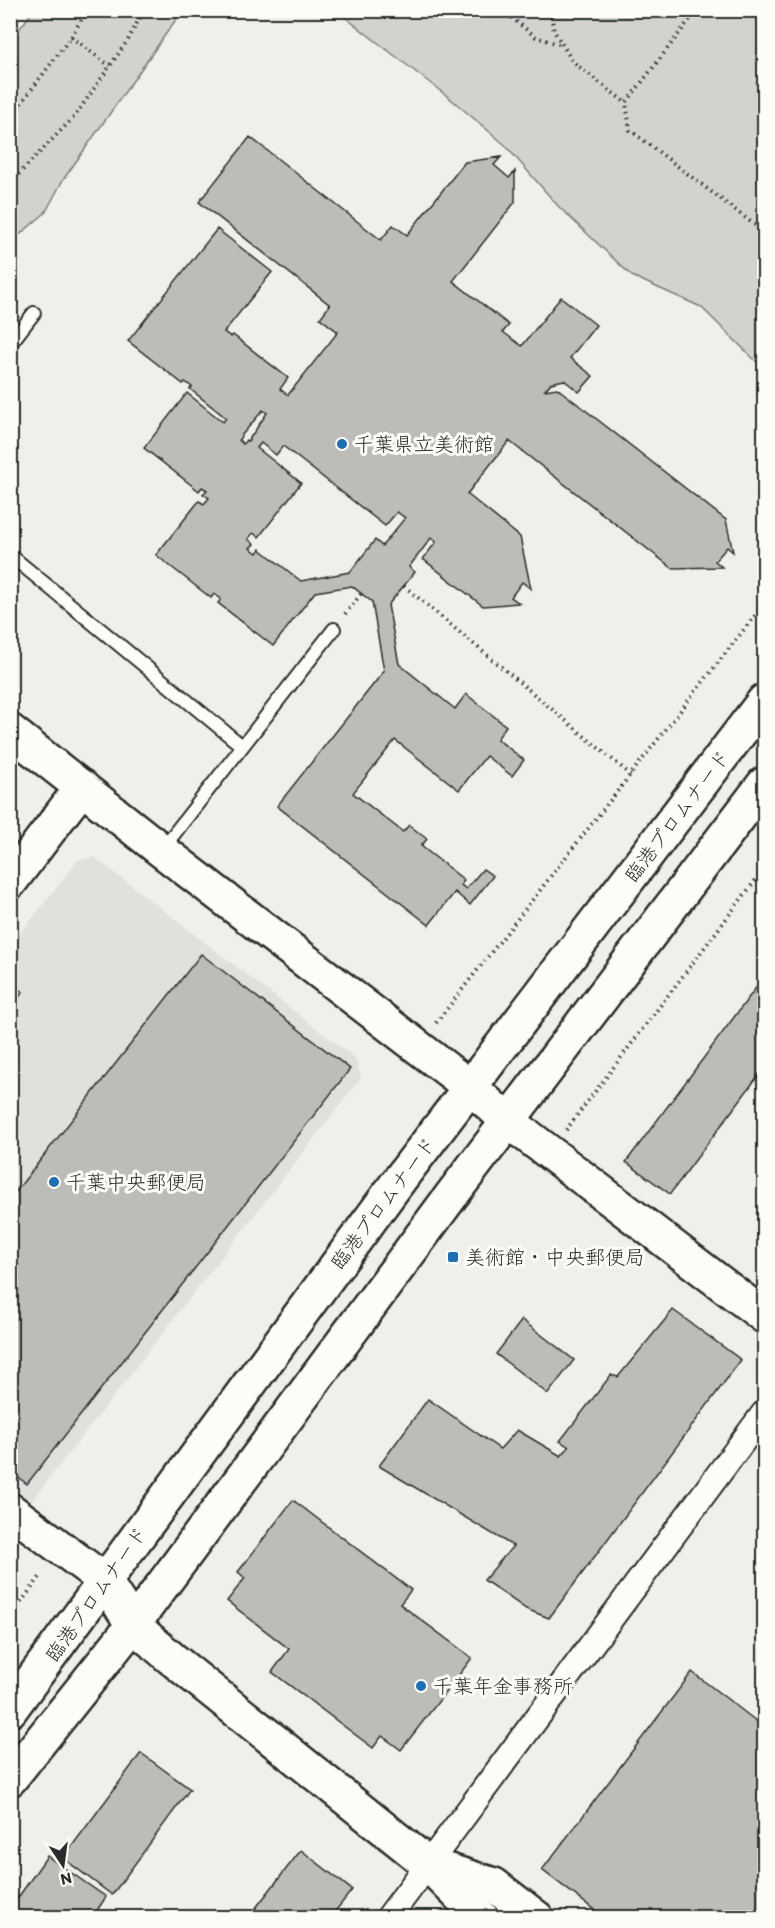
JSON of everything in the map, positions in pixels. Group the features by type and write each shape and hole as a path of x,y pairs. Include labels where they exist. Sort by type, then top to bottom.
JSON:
{"street":[{"name":"臨港プロムナード","path":"10,1710 45,1666 104,1580 470,1087 765,701"},
{"path":"10,731 470,1087 508,1121 765,1316"},
{"path":"10,1779 133,1625 508,1121 765,784"},
{"path":"10,882 82,788"},
{"path":"388,1917 765,1413"},
{"path":"10,1510 104,1580 133,1625 428,1864 482,1917"},
{"path":"428,1864 494,1885 537,1917"}],"lane":[{"path":"10,344 34,313"},
{"path":"10,555 242,746"},
{"path":"161,850 334,629"}],"path":[{"path":"10,117 71,37 87,10"},
{"path":"10,183 75,116 128,40 144,10"},
{"path":"502,10 536,37 563,45"},
{"path":"550,10 554,31 573,62 626,103 630,130 765,232"},
{"path":"626,103 697,10"},
{"path":"71,37 110,66"},
{"path":"404,586 631,775"},
{"path":"417,1047 765,604"},
{"path":"549,1152 765,870"},
{"path":"10,1617 40,1577"}],"shaded area":[{"path":"33,11 182,11 63,180 45,213 11,242 11,40"},
{"path":"337,11 764,11 764,369 701,307 632,276 559,207 504,144 452,100"},
{"path":"94,857 356,1059 361,1078 31,1502 12,1506 10,1505 10,947 78,860"}],"building":[{"path":"250,137 381,240 393,225 407,235 465,162 501,157 494,165 509,178 515,171 515,202 453,281 509,325 503,332 522,346 561,297 596,325 570,358 593,376 579,392 564,380 551,383 545,390 557,388 726,520 733,552 727,547 715,561 722,567 672,568 509,441 467,494 520,537 531,589 522,582 511,597 519,603 483,606 423,559 436,542 431,538 409,567 415,572 388,605 399,664 455,709 466,694 506,726 497,739 524,760 512,776 486,756 459,790 395,740 353,793 403,832 409,825 427,839 421,846 464,880 461,885 466,889 483,869 493,876 470,905 455,892 429,925 277,806 384,671 372,602 352,586 315,592 273,646 218,603 221,599 214,594 211,598 156,555 199,501 204,504 209,498 203,494 207,490 202,487 199,491 144,448 187,393 223,422 226,418 190,389 192,387 185,382 183,384 128,341 217,229 272,272 224,332 231,337 233,335 288,378 280,389 288,395 338,332 320,318 330,305 199,202","holes":["263,410 267,413 248,441 246,440 243,444 239,440 241,436","261,443 276,455 283,446 385,526 397,512 405,518 382,546 375,540 350,572 301,581 260,549 257,553 250,548 254,544 248,539 253,533 259,537 301,483 257,448"]},
{"path":"201,954 350,1069 27,1484 10,1471 10,1199"},
{"path":"764,977 764,1068 670,1194 626,1162"},
{"path":"10,982 23,992 10,1008"},
{"path":"673,1310 741,1360 549,1618 526,1609 484,1580 513,1546 379,1466 428,1399 500,1449 517,1430 561,1456 569,1447 560,1441 611,1375 618,1377"},
{"path":"522,1320 574,1360 548,1394 496,1354"},
{"path":"293,1500 411,1590 400,1604 472,1658 401,1750 382,1736 373,1748 272,1672 289,1649 227,1601 245,1578 238,1572"},
{"path":"692,1672 764,1727 764,1918 605,1918 542,1870"},
{"path":"141,1753 190,1789 112,1895 63,1858"},
{"path":"301,1850 352,1890 330,1918 248,1918"},
{"path":"47,1856 106,1897 92,1918 10,1918 10,1909"}],"place":[{"name":"千葉県立美術館","path":"342,444"},
{"name":"千葉中央郵便局","path":"54,1182"},
{"name":"美術館・中央郵便局","path":"453,1257"},
{"name":"千葉年金事務所","path":"421,1686"}]}
